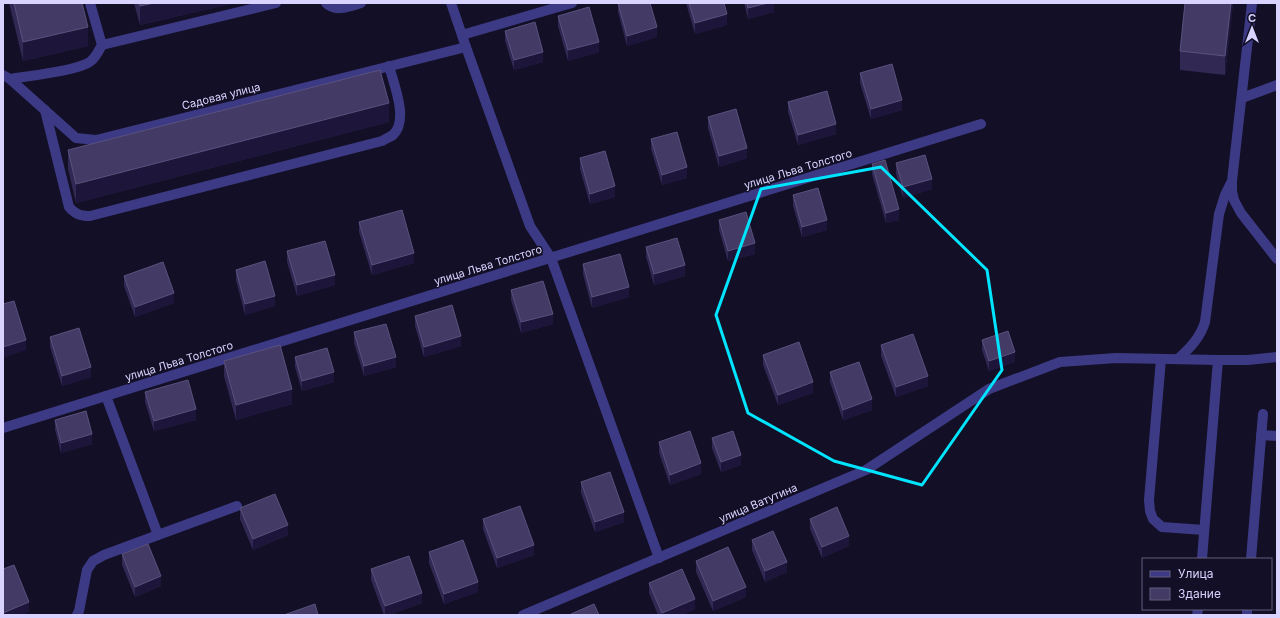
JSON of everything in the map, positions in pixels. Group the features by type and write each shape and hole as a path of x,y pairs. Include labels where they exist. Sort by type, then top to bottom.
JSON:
{"street":[{"path":"90,3 102,45"},
{"path":"6,77 64,70 80,66 91,60 102,45 276,3"},
{"path":"326,3 329,6 339,8 361,3"},
{"path":"451,3 530,226 551,258 659,558"},
{"path":"462,35 572,3"},
{"path":"1252,3 1232,191 1234,200 1241,213 1277,259"},
{"name":"Садовая улица","path":"6,77 76,138 96,140 466,47"},
{"path":"44,110 69,207 81,216 90,216 382,141 393,135 400,125 402,113 389,66"},
{"path":"1242,98 1277,84"},
{"name":"улица Льва Толстого","path":"3,428 981,124"},
{"path":"1178,359 1196,342 1205,322 1219,214 1225,195 1232,181"},
{"name":"улица Ватутина","path":"522,615 866,470 989,389 1060,362 1137,358 1248,360 1277,356"},
{"path":"1160,359 1149,500 1150,511 1153,519 1162,527 1204,530"},
{"path":"1202,558 1218,360"},
{"path":"106,396 158,535"},
{"path":"1251,558 1263,414"},
{"path":"1262,435 1277,436"},
{"path":"77,615 80,611 87,570 93,561 104,555 237,506"}],"highlighted area":[{"path":"881,167 987,270 1002,370 922,485 834,461 748,413 716,315 761,189"}],"building":[{"path":"14,3 82,3 88,27 23,42"},
{"path":"139,3 154,3 140,6"},
{"path":"618,3 650,3 657,27 627,36"},
{"path":"689,3 724,3 727,14 695,23"},
{"path":"747,3 768,3 748,8"},
{"path":"1185,3 1231,3 1225,56 1180,51"},
{"path":"589,7 599,42 568,50 558,16"},
{"path":"535,22 543,52 514,60 505,31"},
{"path":"892,64 902,100 871,109 860,73"},
{"path":"380,70 389,103 76,184 68,150"},
{"path":"827,91 836,124 798,135 788,102"},
{"path":"736,109 747,148 719,156 708,117"},
{"path":"677,132 687,167 662,175 651,139"},
{"path":"605,151 615,186 590,194 580,158"},
{"path":"925,155 932,179 903,187 896,163"},
{"path":"885,160 899,209 886,213 872,164"},
{"path":"818,188 827,220 802,227 793,195"},
{"path":"402,210 414,253 372,265 359,222"},
{"path":"746,212 755,243 728,251 719,220"},
{"path":"677,238 685,265 654,274 646,247"},
{"path":"325,241 335,275 297,285 287,251"},
{"path":"620,254 629,287 592,297 583,264"},
{"path":"265,261 275,296 245,304 236,270"},
{"path":"163,262 174,293 135,307 124,276"},
{"path":"543,281 553,314 521,322 511,290"},
{"path":"14,301 26,340 3,347 3,304"},
{"path":"452,305 461,336 424,347 415,316"},
{"path":"386,324 396,357 364,366 354,332"},
{"path":"79,328 91,367 62,376 50,337"},
{"path":"1008,331 1015,352 989,361 982,340"},
{"path":"913,334 928,376 896,387 881,345"},
{"path":"799,342 813,382 778,395 763,355"},
{"path":"280,345 292,389 236,405 224,361"},
{"path":"327,348 334,372 302,381 295,357"},
{"path":"859,362 872,399 843,410 830,372"},
{"path":"188,380 196,409 154,421 145,392"},
{"path":"86,411 92,434 61,443 55,420"},
{"path":"690,431 701,463 670,475 659,442"},
{"path":"733,431 741,455 721,462 712,438"},
{"path":"610,472 624,512 595,522 581,482"},
{"path":"275,494 288,525 253,539 240,508"},
{"path":"520,506 534,545 497,558 483,519"},
{"path":"837,507 849,536 822,547 810,519"},
{"path":"773,531 787,562 765,571 752,540"},
{"path":"463,540 478,582 444,594 429,552"},
{"path":"148,544 161,576 135,587 122,554"},
{"path":"728,547 746,587 713,601 696,561"},
{"path":"409,556 422,593 385,606 371,569"},
{"path":"14,565 29,602 3,613 3,569"},
{"path":"682,569 695,599 662,613 649,583"},
{"path":"315,604 318,615 284,615"},
{"path":"594,604 599,615 571,615 571,614"}]}
